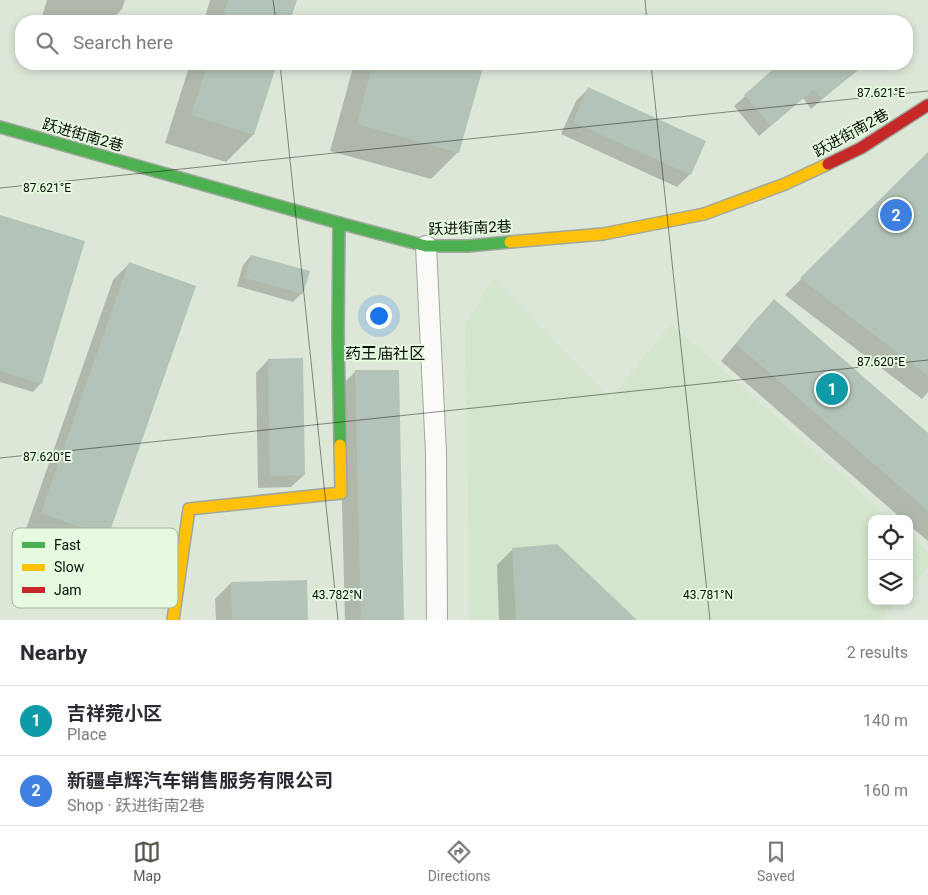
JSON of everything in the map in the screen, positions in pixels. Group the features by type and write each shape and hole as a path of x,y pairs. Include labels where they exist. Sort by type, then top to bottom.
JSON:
{"street":[{"name":"跃进街南2巷","path":"0,126 426,246 468,246 604,234 704,214 785,184 861,148 928,105"},
{"path":"178,585 189,509 341,493 338,334 339,223"},
{"path":"426,246 436,453 437,620"}],"shaded area":[{"path":"493,279 611,398 671,324 886,515 868,515 868,605 894,605 881,620 470,620 465,325"},
{"path":"913,539 928,552 928,568 913,585"}],"building":[{"path":"228,0 297,0 292,15 223,15"},
{"path":"206,70 275,70 254,135 191,115"},
{"path":"371,70 482,70 459,153 357,124"},
{"path":"772,70 858,70 822,99 814,89 771,126 744,95"},
{"path":"588,87 706,141 691,175 573,122"},
{"path":"928,152 928,376 800,278"},
{"path":"0,215 85,241 42,384 0,371"},
{"path":"251,255 310,271 303,294 245,278"},
{"path":"129,262 196,286 111,528 83,528 41,513"},
{"path":"774,299 928,433 928,511 736,344"},
{"path":"303,358 305,475 270,476 268,359"},
{"path":"355,370 399,370 404,620 361,620"},
{"path":"557,544 637,620 516,620 512,548"},
{"path":"307,580 308,620 232,620 231,582"}],"traffic: fast":[{"path":"0,127 426,246 468,246 510,242"},
{"path":"339,223 340,445"}],"traffic: slow":[{"path":"510,242 603,234 704,214 785,184 828,164"},
{"path":"178,585 189,509 341,493 340,445"},
{"path":"173,620 175,608"}],"traffic: jam":[{"path":"828,164 861,148 928,105"}],"place":[{"name":"新疆卓辉汽车销售服务有限公司","path":"896,215"},
{"name":"吉祥菀小区","path":"832,389"}],"district":[{"name":"药王庙社区","path":"385,353"}]}
